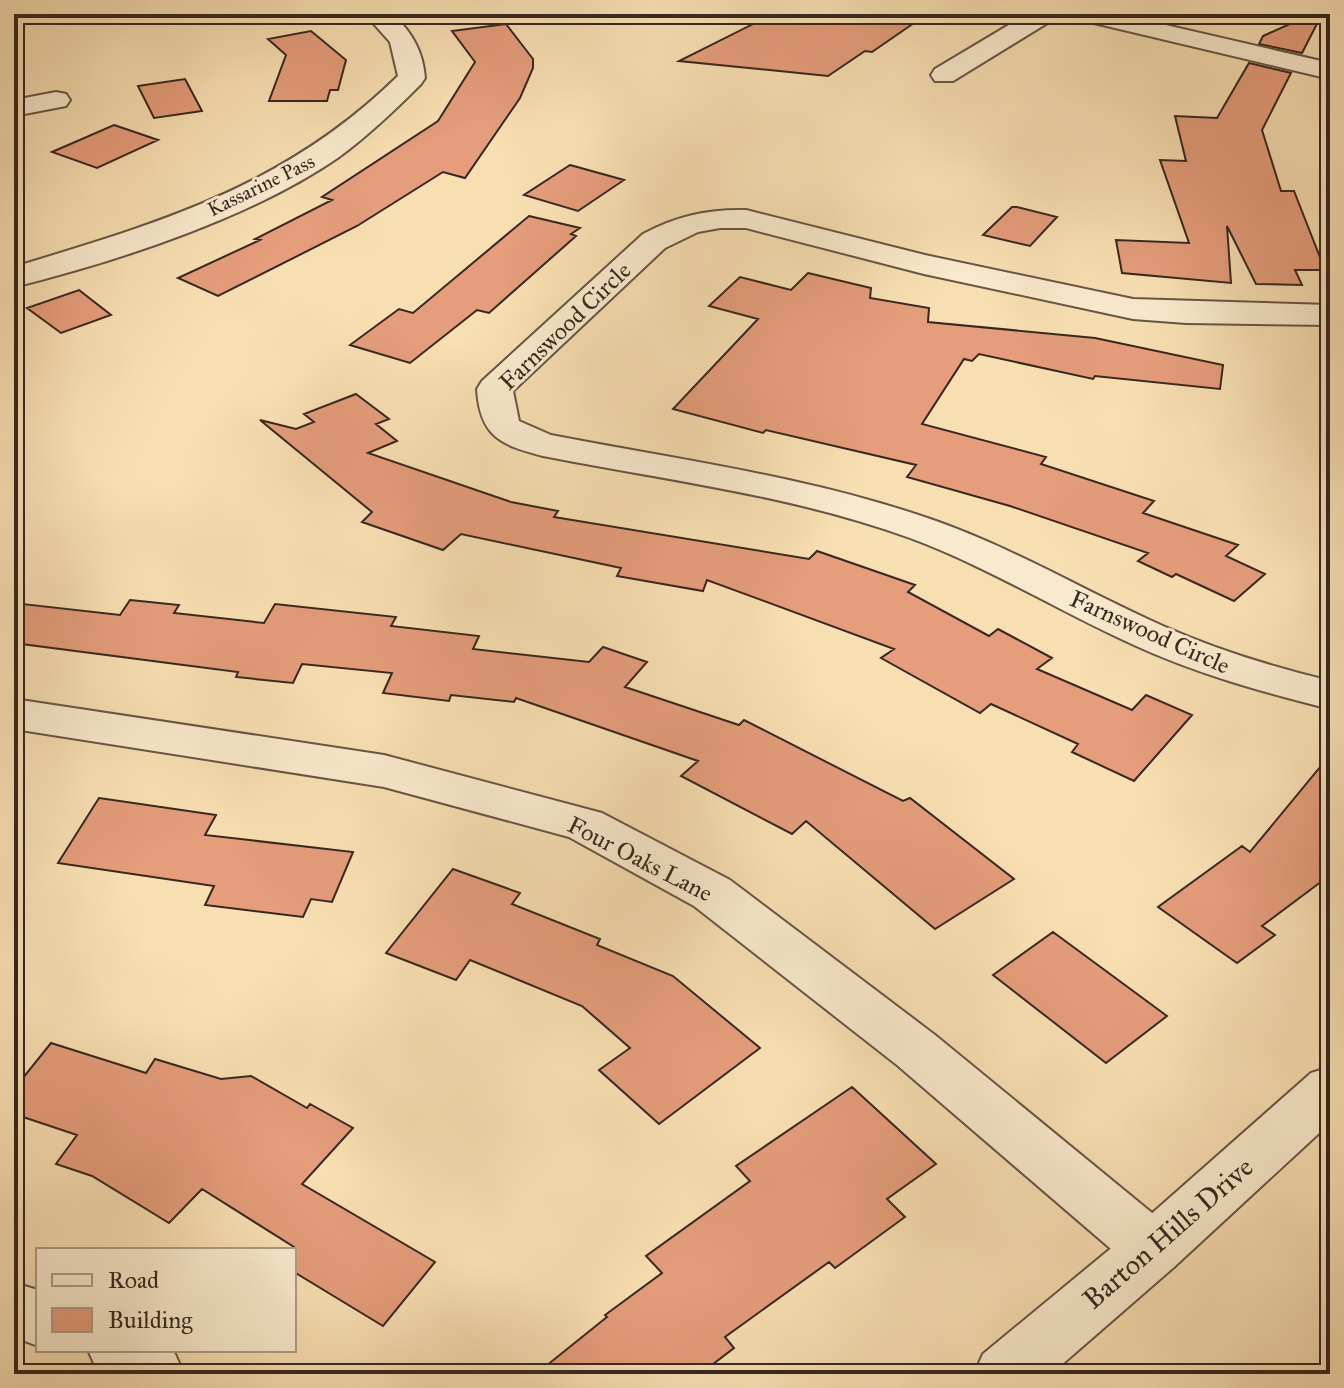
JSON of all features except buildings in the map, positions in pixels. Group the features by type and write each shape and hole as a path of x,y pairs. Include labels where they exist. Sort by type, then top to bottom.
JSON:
{"street":[{"name":"Kassarine Pass","path":"14,277 137,239 221,207 279,180 352,136 387,107 412,78 410,53 398,33 378,14"},
{"path":"944,75 1045,14"},
{"path":"1086,14 1330,71"},
{"path":"14,108 56,100"},
{"name":"Farnswood Circle","path":"1330,315 1133,309 924,264 746,219 715,218 683,224 654,241 495,389 496,416 510,433 543,445 831,504 921,529 988,556 1177,648 1248,675 1330,695"},
{"name":"Four Oaks Lane","path":"14,714 384,771 585,825 712,893 916,1050 1153,1249"},
{"name":"Barton Hills Drive","path":"1005,1374 1153,1249 1330,1089"},
{"path":"14,1310 36,1317"},
{"path":"122,1352 153,1374"}]}
